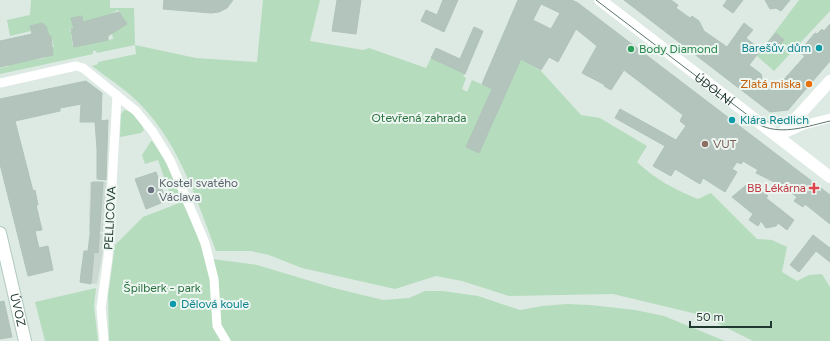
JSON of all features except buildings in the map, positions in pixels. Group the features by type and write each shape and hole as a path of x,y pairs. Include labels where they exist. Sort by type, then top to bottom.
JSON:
{"street":[{"name":"ÚDOLNÍ","path":"600,0 830,177"},
{"path":"0,82 76,66 83,68 136,111 170,160 205,243 214,279 217,326 226,341"},
{"path":"779,137 830,81"},
{"name":"PELLICOVA","path":"104,341 101,308 108,257 117,95"},
{"path":"779,137 804,125 830,118"},
{"name":"ÚVOZ","path":"0,233 25,341"}],"shaded area":[{"path":"90,182 106,182 103,232 89,231"},
{"path":"103,233 103,251 97,284 80,282 81,267 88,251 89,236"}],"green space":[{"path":"31,0 110,0 110,8 134,8 135,45 97,53 96,51 93,51 93,54 0,74 0,68 9,66 8,64 45,58 51,47 54,47 46,26 42,23 30,26 31,31 10,36 7,20 30,15","holes":["118,10 127,24 112,33 113,39 73,47 71,32 69,30 74,29 72,18 82,16 83,22 103,18"]},
{"name":"Otevřená zahrada","path":"263,0 320,0 310,41 363,50 369,48 426,68 431,58 465,74 463,76 466,78 462,89 467,92 472,80 492,89 466,147 479,153 521,59 541,71 581,115 600,118 647,146 637,162 658,179 681,192 698,199 711,193 757,239 772,240 787,247 782,272 797,281 809,275 822,274 830,287 830,341 753,341 701,315 613,294 509,296 462,281 436,276 395,289 302,268 269,255 251,251 216,251 186,175 167,138 137,101 125,90 92,66 98,64 98,62 136,54 135,45 196,58 257,62"},
{"path":"799,0 830,0 830,11 774,71 757,56"},
{"path":"124,110 133,114 141,124 144,130 141,133 120,137 121,114"},
{"path":"151,141 169,168 177,185 180,196 172,200 158,160 145,164 142,155"},
{"name":"Špilberk - park","path":"182,202 193,222 205,258 257,265 334,288 383,300 409,298 425,291 443,291 478,296 520,310 567,304 635,310 664,316 725,341 109,341 108,296 115,245 143,217"},
{"path":"96,288 94,306 98,341 45,341 35,302"}],"tram line":[{"path":"596,0 762,126 770,129 787,130 830,121"},
{"path":"757,116 770,123 787,124"}],"place":[{"name":"Barešův dům","path":"819,48"},
{"name":"Body Diamond","path":"631,49"},
{"name":"Zlatá miska","path":"809,84"},
{"name":"Klára Redlich","path":"732,120"},
{"name":"VUT","path":"705,144"},
{"name":"BB Lékárna","path":"814,188"},
{"name":"Kostel svatého Václava","path":"151,190"},
{"name":"Dělová koule","path":"173,304"}]}
